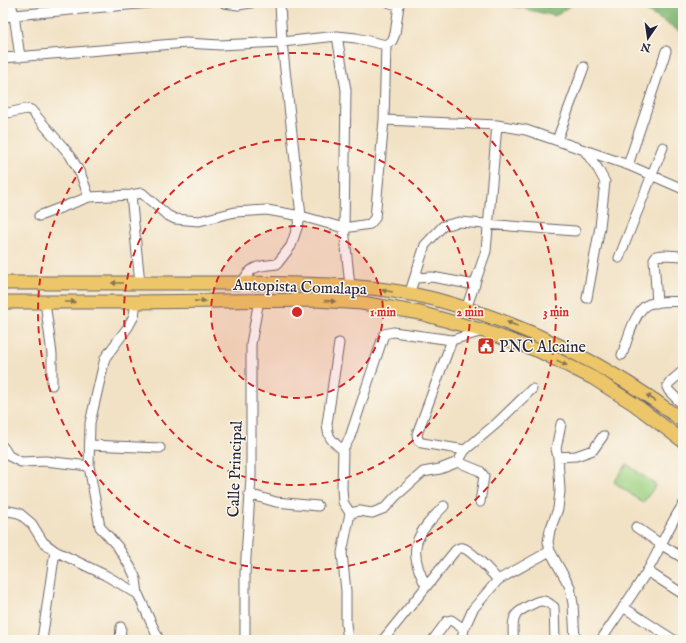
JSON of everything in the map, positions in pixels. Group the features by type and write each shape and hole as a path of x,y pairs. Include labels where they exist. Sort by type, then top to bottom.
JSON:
{"highway":[{"name":"Autopista Comalapa","path":"3,283 242,283 350,286 433,299 509,323 578,355 617,376 683,421"},
{"name":"Autopista Comalapa","path":"3,302 315,300 362,303 420,314 484,331 539,351 593,378 634,404 682,443"}],"street":[{"path":"11,3 20,57"},
{"path":"3,18 14,15 150,3"},
{"path":"224,3 252,3"},
{"path":"242,283 247,272 254,268 277,264 291,246 301,216 282,42 280,3"},
{"path":"3,58 186,43 220,45 282,42 337,36 356,38 386,45 392,41 395,34 399,4 390,3"},
{"path":"337,36 346,90 344,228 350,286"},
{"path":"40,216 89,197 142,193 166,215 175,219 199,221 235,212 267,210 301,216 344,228 370,224 375,218 384,120 386,45"},
{"path":"628,165 666,51"},
{"path":"557,140 584,67"},
{"path":"3,114 26,109 32,110 70,155 81,175 89,197"},
{"path":"384,120 498,126 526,130 628,165 683,189"},
{"path":"466,309 486,252 498,126"},
{"path":"619,258 663,147"},
{"path":"584,151 598,169 605,182 600,227 587,298"},
{"path":"131,195 140,283"},
{"path":"409,295 425,245 443,226 459,222 575,231"},
{"path":"657,303 654,259 656,256 664,255 683,256"},
{"path":"415,278 432,278 474,285"},
{"name":"Calle Principal","path":"245,640 245,574 251,477 251,344 259,300"},
{"path":"622,355 633,323 641,309 648,304 683,301"},
{"path":"45,302 52,354 52,385"},
{"path":"136,302 134,316 128,327 105,358 90,423 89,466 100,527 118,548 131,568 136,579 138,594 159,640"},
{"path":"348,640 346,624 346,591 342,553 350,513 343,502 343,450 350,437 384,334 394,332 452,340 484,331"},
{"path":"452,340 418,434 418,440 422,443 466,450"},
{"path":"339,343 327,424 328,433 331,440 343,450"},
{"path":"683,371 669,383 667,387 668,391 683,405"},
{"path":"350,513 360,511 372,513 385,508 423,472 440,469 458,462 466,450 497,423 532,389"},
{"path":"666,408 683,409"},
{"path":"561,424 556,449 558,457 560,492 558,509 550,530 548,542 550,551 570,587 573,604 575,640"},
{"path":"558,457 576,456 593,450 603,436"},
{"path":"90,445 160,448"},
{"path":"3,447 9,456 21,462 45,461 89,466"},
{"path":"458,462 480,471 484,476 480,502"},
{"path":"249,494 276,502 318,506"},
{"path":"600,640 647,571 662,545 670,524 683,505"},
{"path":"426,586 415,560 415,546 425,526 444,506"},
{"path":"3,510 19,513 32,524 43,542 55,551 105,575 138,594"},
{"path":"636,527 683,558"},
{"path":"383,640 394,624 458,548 464,548 482,562 498,580"},
{"path":"42,640 55,551"},
{"path":"462,640 464,629 473,609 498,580 550,551"},
{"path":"647,571 683,594"},
{"path":"513,640 512,624 516,614 523,609 541,601 548,602 554,607 555,640"},
{"path":"623,607 674,640"},
{"path":"433,640 447,621 451,620 464,629"},
{"path":"120,640 121,627"}],"green space":[{"path":"499,3 574,3 555,16"},
{"path":"633,3 683,3 683,33"},
{"path":"627,464 656,485 643,503 614,482"}],"place":[{"name":"PNC Alcaine","path":"486,346"}]}
